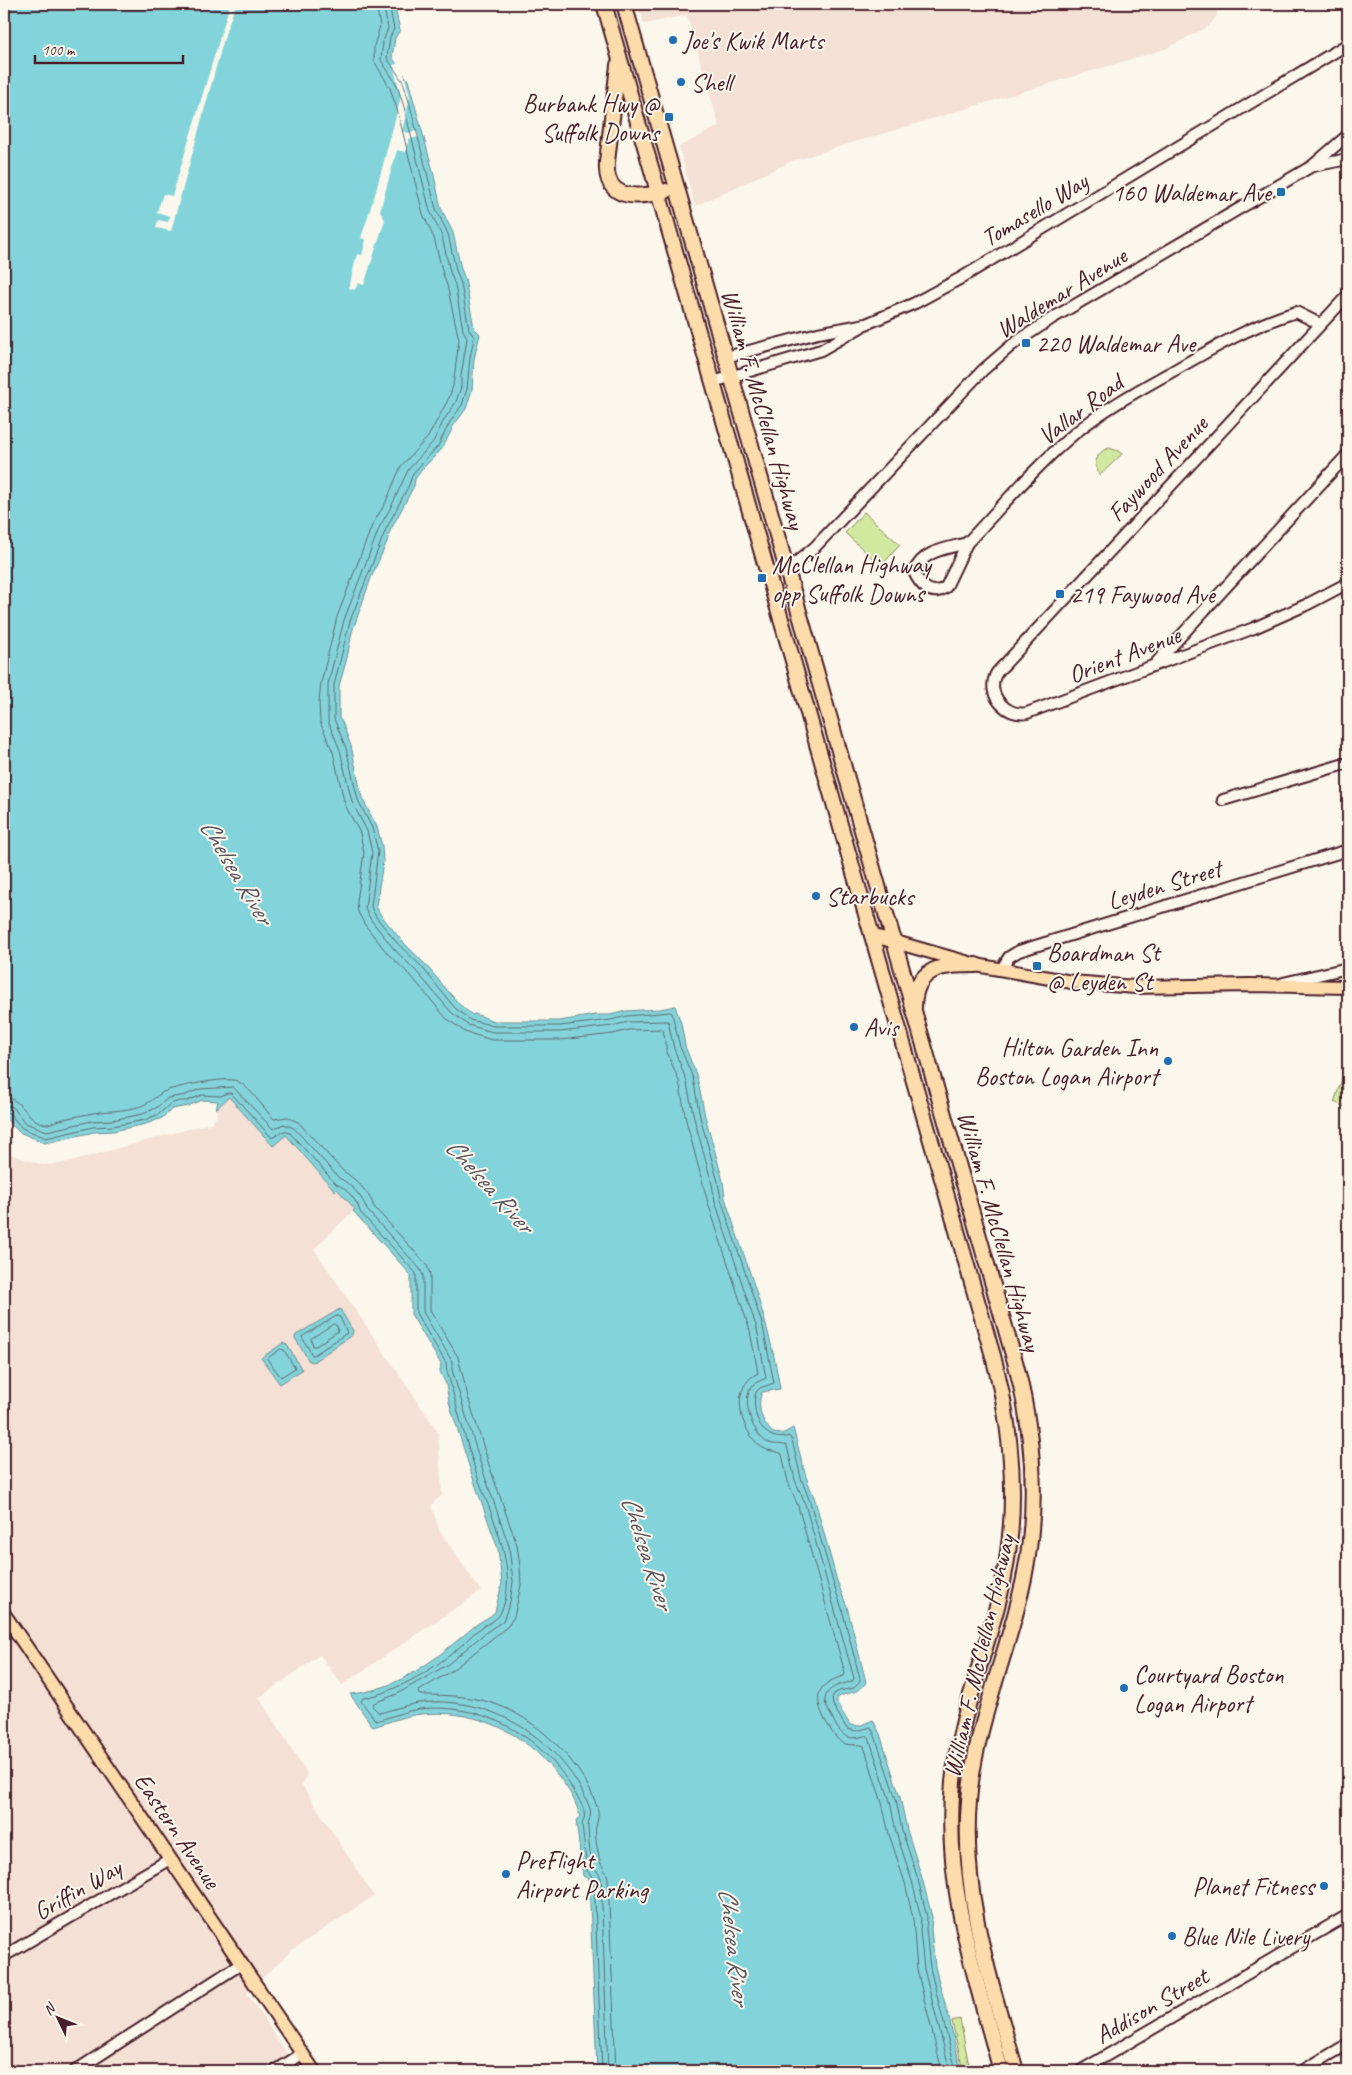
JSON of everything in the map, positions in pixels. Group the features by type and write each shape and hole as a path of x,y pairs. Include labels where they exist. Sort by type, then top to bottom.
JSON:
{"highway":[{"name":"William F. McClellan Highway","path":"604,4 998,1374 1009,1435 1013,1497 1007,1559 996,1611 960,1731 954,1766 950,1820 952,1864 960,1918 1001,2071"},
{"name":"William F. McClellan Highway","path":"624,4 1016,1365 1027,1415 1032,1457 1032,1510 1027,1564 1017,1608 978,1743 970,1791 967,1829 968,1869 976,1920 1016,2071"},
{"path":"619,56 606,162 608,178 615,188 627,195 641,197 677,189"},
{"path":"914,1012 916,987 926,974 944,967 976,965"}],"main road":[{"path":"871,935 976,965 1046,979 1102,985 1155,987 1344,987"},
{"name":"Eastern Avenue","path":"4,1614 314,2071"}],"street":[{"name":"Tomasello Way","path":"713,382 821,350 866,324 938,292 1348,44"},
{"name":"Waldemar Avenue","path":"787,570 814,548 978,375 1012,345 1052,319 1312,166 1348,135"},
{"path":"1312,166 1348,160"},
{"name":"Faywood Avenue","path":"998,672 1348,294"},
{"name":"Vallar Road","path":"967,543 926,555 918,562 914,572 918,581 926,589 935,592 946,587 967,543 1066,442 1100,413 1233,337 1267,321 1296,312 1320,324"},
{"name":"Tomasello Way","path":"726,357 818,333 866,324"},
{"path":"1156,663 1348,454"},
{"name":"Orient Avenue","path":"998,672 994,685 997,699 1010,711 1023,714 1254,628 1348,584"},
{"path":"1223,800 1348,763"},
{"name":"Leyden Street","path":"1001,970 1006,960 1019,951 1348,850"},
{"path":"1270,986 1346,969 1344,987"},
{"name":"Griffin Way","path":"4,1956 170,1859"},
{"name":"Addison Street","path":"1080,2071 1348,1915"},
{"path":"75,2071 241,1964"},
{"path":"1302,2071 1348,2044"},
{"path":"275,2071 302,2054"}],"shaded area":[{"path":"638,4 1220,4 1216,17 1209,26 1165,49 792,161 695,206 679,147 719,126 687,15 644,24"},
{"path":"229,1097 273,1146 285,1135 335,1191 337,1189 355,1209 314,1249 438,1432 442,1495 431,1505 440,1532 481,1591 342,1685 320,1655 259,1698 307,1773 302,1785 374,1896 292,1950 247,1993 298,2071 73,2071 68,2065 58,2071 12,2071 4,2069 4,1152 42,1165 60,1164 211,1123 217,1116 216,1109"}],"green space":[{"path":"1109,448 1122,454 1100,475 1096,467 1098,455"},
{"path":"864,512 900,545 881,566 845,533"},
{"path":"1348,1062 1348,1108 1334,1102"},
{"path":"960,2019 970,2071 963,2071 952,2021"}],"water":[{"name":"Chelsea River","path":"4,4 394,4 400,30 395,38 392,57 408,80 441,208 453,233 465,279 474,328 480,334 474,359 472,390 466,409 454,425 442,449 415,479 414,486 390,531 352,632 339,686 339,718 351,746 362,798 377,827 382,846 383,862 376,906 380,914 402,941 424,963 459,1004 472,1015 475,1014 494,1021 560,1021 675,1006 681,1023 685,1046 697,1077 705,1116 723,1181 725,1198 756,1292 776,1364 780,1389 762,1392 760,1398 761,1414 763,1420 773,1433 782,1434 793,1428 837,1581 847,1607 865,1678 866,1684 854,1692 837,1698 837,1703 850,1725 859,1726 873,1720 880,1734 900,1797 907,1830 932,1917 931,1929 935,1967 961,2071 597,2071 589,1879 583,1876 576,1820 580,1817 568,1789 554,1770 536,1752 507,1731 492,1724 475,1718 440,1713 410,1716 373,1727 350,1694 386,1686 418,1670 495,1612 502,1583 498,1549 449,1402 446,1384 440,1372 441,1364 411,1314 411,1275 353,1211 355,1209 337,1189 335,1191 286,1135 273,1146 229,1097 216,1109 218,1101 202,1100 188,1106 172,1109 162,1118 146,1124 113,1131 94,1132 45,1143 19,1132 7,1120 4,1111"},
{"path":"340,1309 353,1331 352,1335 313,1362 309,1361 295,1338 296,1335"},
{"path":"283,1343 287,1345 302,1370 280,1384 261,1358"}],"pier":[{"path":"230,4 236,4 226,31 171,231 156,228 158,220 168,222 170,216 157,212 163,194 172,196"},
{"path":"395,58 403,70 410,97 402,131 409,133 417,131 419,137 409,139 405,152 397,150 380,210 385,220 364,285 358,283 355,290 349,288 357,254 362,255 366,240 361,238 376,191 401,97 393,65 397,64"}],"place":[{"name":"Joe's Kwik Marts","path":"673,40"},
{"name":"Shell","path":"681,82"},
{"name":"Burbank Hwy @ Suffolk Downs","path":"669,117"},
{"name":"160 Waldemar Ave","path":"1281,192"},
{"name":"220 Waldemar Ave","path":"1026,343"},
{"name":"McClellan Highway opp Suffolk Downs","path":"762,578"},
{"name":"219 Faywood Ave","path":"1060,594"},
{"name":"Starbucks","path":"816,896"},
{"name":"Boardman St @ Leyden St","path":"1037,966"},
{"name":"Avis","path":"854,1027"},
{"name":"Hilton Garden Inn Boston Logan Airport","path":"1168,1061"},
{"name":"Courtyard Boston Logan Airport","path":"1124,1688"},
{"name":"PreFlight Airport Parking","path":"506,1874"},
{"name":"Planet Fitness","path":"1324,1886"},
{"name":"Blue Nile Livery","path":"1172,1936"}]}
